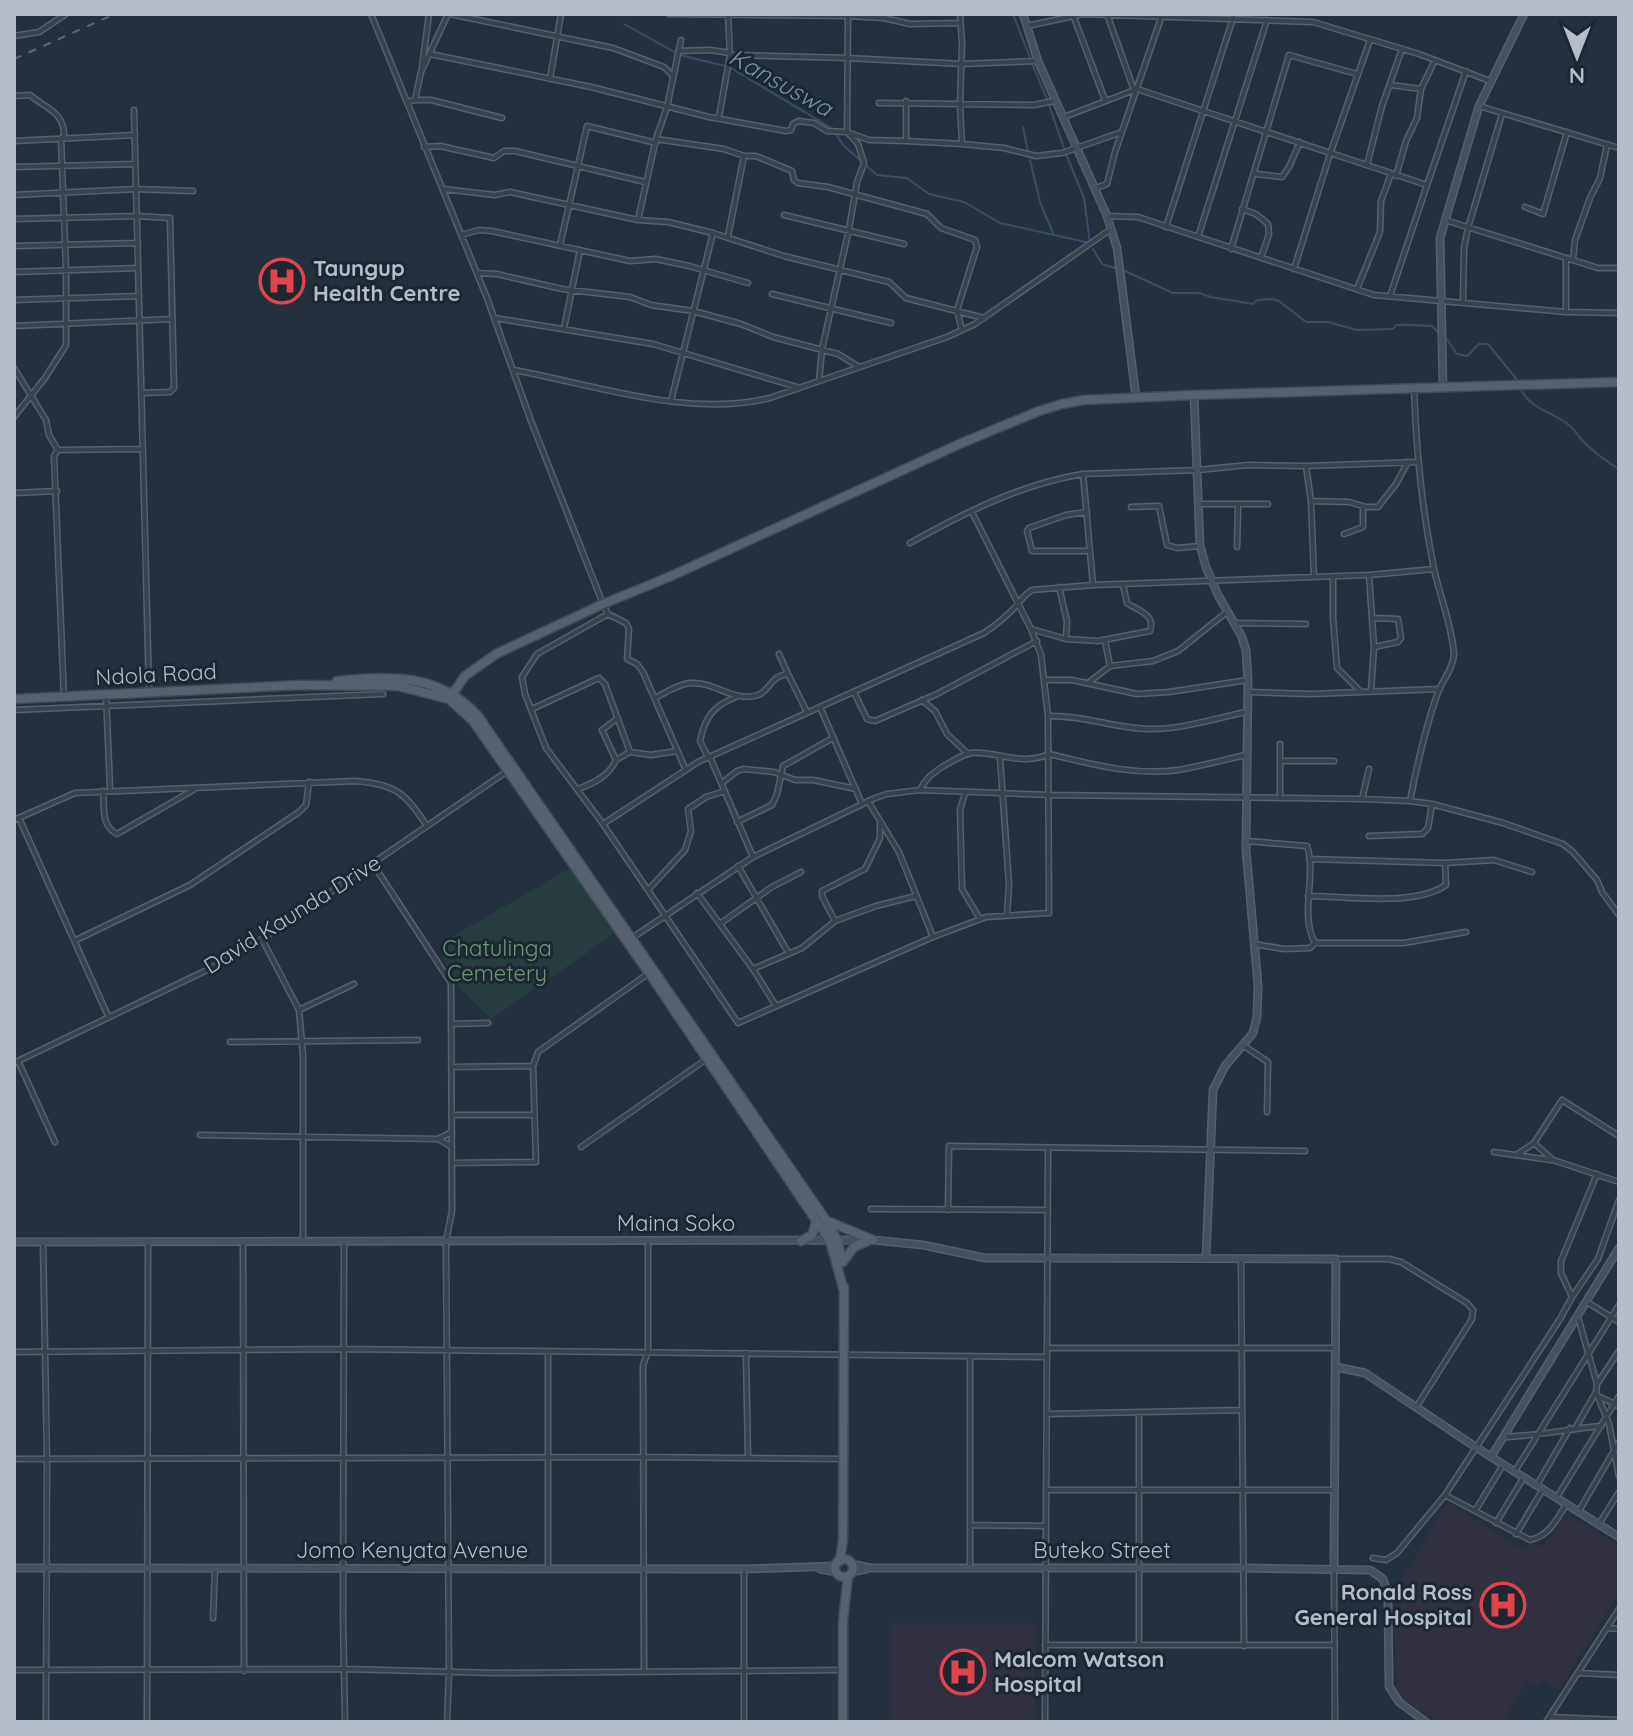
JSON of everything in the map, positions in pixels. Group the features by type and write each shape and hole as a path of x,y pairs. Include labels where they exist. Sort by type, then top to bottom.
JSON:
{"main road":[{"path":"844,1291 834,1241 815,1220 710,1057 511,769 451,696 465,676 485,661 603,604 1039,411 1084,400 1136,397 1619,382"},
{"name":"Ndola Road","path":"14,699 296,685 398,686 451,696"},
{"path":"710,1057 826,1220 843,1264 843,1722"},
{"path":"801,1241 815,1231 815,1220"},
{"path":"826,1220 873,1240"},
{"path":"843,1264 854,1247 873,1240"}],"street":[{"path":"14,36 39,32 66,14"},
{"path":"371,14 477,273 603,604 608,614 626,623 629,629 627,659 637,664 643,672 685,768"},
{"path":"415,100 429,14"},
{"path":"421,72 449,14 586,41 664,67 673,76"},
{"path":"550,79 561,14"},
{"path":"669,14 848,15 910,24 959,23"},
{"path":"719,117 730,54 728,14"},
{"path":"960,14 962,144"},
{"path":"1023,14 1054,101 1111,229 1119,260 1136,397"},
{"path":"1027,26 1073,15 1107,14 1322,24 1490,81"},
{"path":"1107,14 1136,90"},
{"path":"1443,388 1439,246 1444,220 1479,106 1524,14"},
{"path":"819,381 822,349 854,195 864,163 858,144 847,132 848,15"},
{"path":"1073,15 1105,100"},
{"path":"1094,189 1107,184 1162,15"},
{"path":"1166,227 1233,18"},
{"path":"1198,237 1267,20"},
{"path":"638,220 681,40"},
{"path":"1294,270 1370,40"},
{"path":"1366,166 1380,111 1402,49"},
{"path":"679,54 710,50 730,54 962,64 1038,61"},
{"path":"430,54 788,131 799,121 865,138 1004,148 1036,156 1062,153 1122,132"},
{"path":"1231,249 1289,55 1357,74"},
{"path":"1357,290 1380,232 1381,201 1417,118 1421,89 1435,60"},
{"path":"1390,296 1466,71"},
{"path":"1391,85 1421,89"},
{"path":"1062,117 1136,90 1427,185"},
{"path":"14,96 30,95 64,123 61,165 67,297 65,349 14,417"},
{"path":"407,102 431,100 502,118"},
{"path":"906,101 906,141"},
{"path":"879,103 1034,105 1054,101"},
{"path":"1479,106 1619,148"},
{"path":"134,110 149,693"},
{"path":"1463,301 1464,248 1468,228 1502,114"},
{"path":"560,245 587,126 656,141 724,149 787,167 798,183 828,187 927,214 941,228 975,240 977,247 957,310 962,330"},
{"path":"1525,207 1543,214 1567,132"},
{"path":"14,141 135,135"},
{"path":"858,144 860,139 865,138"},
{"path":"1255,174 1282,177 1300,142"},
{"path":"1573,260 1575,240 1600,178 1607,145"},
{"path":"424,147 440,146 494,158 504,151 515,151 645,182"},
{"path":"728,236 744,156"},
{"path":"14,167 135,164"},
{"path":"14,195 136,189 193,191"},
{"path":"443,189 495,195 510,192 728,236 771,252 889,282 906,298 984,318"},
{"path":"1242,209 1256,214 1268,224 1269,234 1261,258"},
{"path":"784,215 904,244"},
{"path":"1107,216 1131,216 1357,290 1390,296 1566,312 1619,313"},
{"path":"14,219 170,218 174,388 170,392 142,393"},
{"path":"1444,220 1598,268 1619,268"},
{"path":"514,370 671,401 749,404 962,330 984,318 1111,229"},
{"path":"461,235 479,230 492,231 630,261 656,259 748,283"},
{"path":"671,401 713,233"},
{"path":"14,246 138,243"},
{"path":"564,328 580,250"},
{"path":"1566,258 1566,312"},
{"path":"14,272 138,268"},
{"path":"477,273 620,295 651,305 693,311 838,354 859,367"},
{"path":"772,294 891,323"},
{"path":"14,300 139,296"},
{"path":"494,318 564,328 683,352 799,388"},
{"path":"14,326 172,319"},
{"path":"14,368 46,420 49,435 58,450"},
{"path":"1410,801 1418,756 1440,689 1452,667 1454,654 1434,569 1419,462 1414,389"},
{"path":"1194,395 1200,546 1212,582 1245,644 1248,680 1246,841 1258,985 1253,1033 1225,1066 1213,1090 1206,1258"},
{"path":"58,450 143,449"},
{"path":"58,450 54,456 64,698"},
{"path":"1311,501 1354,502 1363,507 1380,505 1408,462"},
{"path":"910,543 1010,494 1052,479 1083,474 1248,465 1419,462"},
{"path":"1306,466 1311,501 1314,577"},
{"path":"1083,474 1093,585"},
{"path":"14,493 57,491"},
{"path":"1199,504 1268,504"},
{"path":"1237,547 1238,505"},
{"path":"1131,507 1159,506 1167,545 1177,548 1200,546"},
{"path":"1344,534 1363,527 1363,507"},
{"path":"608,614 532,658 522,677 525,694 546,748 649,889 738,1023 980,919 1049,913 1048,716 1037,641 972,512"},
{"path":"1087,512 1066,515 1027,531 1032,551 1089,551"},
{"path":"603,824 685,768 984,633 1032,590 1369,575 1434,569"},
{"path":"1369,575 1374,647 1371,691"},
{"path":"1333,576 1337,668 1360,691"},
{"path":"1031,629 1066,639 1105,641 1146,633 1151,628 1148,615 1127,603 1123,585"},
{"path":"1059,587 1067,621 1066,639"},
{"path":"1088,683 1110,666 1166,658 1192,642 1227,612"},
{"path":"1373,618 1398,619 1401,638 1398,642 1374,647"},
{"path":"1233,623 1306,624"},
{"path":"854,692 869,721 875,721 1037,641"},
{"path":"1105,641 1110,666"},
{"path":"779,654 807,712"},
{"path":"753,857 722,783 700,741 706,718 715,708 738,696 760,694 771,681 788,674"},
{"path":"532,709 599,678 605,684 630,752"},
{"path":"1044,680 1088,683 1123,692 1155,694 1248,680"},
{"path":"655,698 691,683 719,688 738,696"},
{"path":"294,698 296,685"},
{"path":"1248,692 1311,694 1440,689"},
{"path":"14,710 383,694"},
{"path":"106,695 111,790"},
{"path":"922,700 935,711 951,739 968,754"},
{"path":"820,707 856,789 899,852 933,937"},
{"path":"1048,716 1079,717 1148,729 1247,712"},
{"path":"616,760 602,730 618,718"},
{"path":"737,822 772,805 783,766 833,738"},
{"path":"1280,744 1280,797"},
{"path":"578,789 601,778 616,760 630,752 651,755 677,751"},
{"path":"920,790 929,776 968,754 1000,758 1049,754 1105,767 1141,771 1176,770 1246,755"},
{"path":"1000,758 1009,884 1007,915"},
{"path":"1280,761 1334,761"},
{"name":"David Kaunda Drive","path":"16,1062 207,970 262,939 511,769"},
{"path":"722,783 740,769 856,789"},
{"path":"1362,799 1369,769"},
{"path":"76,940 190,885 299,812 306,805 309,782"},
{"path":"108,1016 76,940 16,819 65,796 102,790 368,782 399,791 412,803 427,826"},
{"path":"102,790 104,820 117,834 197,787"},
{"path":"630,940 753,857 887,794 920,790 1362,799 1432,804 1503,823 1568,847 1597,880 1619,915"},
{"path":"649,889 682,856 691,831 688,809 706,797 725,791"},
{"path":"965,793 960,810 962,889 980,919"},
{"path":"1369,836 1422,834 1428,828 1432,804"},
{"path":"835,921 822,891 865,869 880,838 880,821"},
{"path":"1246,841 1304,845 1308,850 1310,933 1315,943"},
{"path":"1309,859 1445,863 1494,860 1532,872"},
{"path":"1308,896 1400,897 1427,894 1446,885 1445,863"},
{"path":"373,864 450,977 453,1131 452,1211 446,1241 447,1722"},
{"path":"738,866 789,954"},
{"path":"721,923 801,872"},
{"path":"697,893 721,923 776,1006"},
{"path":"753,969 809,943 835,921 916,896"},
{"path":"1254,944 1284,949 1310,948 1315,943 1404,943 1466,932"},
{"path":"262,939 299,1010 303,1042 303,1242"},
{"path":"452,1163 532,1164 537,1158 533,1066 538,1052 652,971"},
{"path":"299,1010 354,984"},
{"path":"452,1024 488,1023"},
{"path":"230,1042 418,1040"},
{"path":"1244,1046 1268,1062 1267,1112"},
{"path":"581,1147 710,1057"},
{"path":"16,1062 55,1142"},
{"path":"453,1067 533,1066"},
{"path":"1518,1154 1534,1143 1562,1100 1619,1136"},
{"path":"453,1115 534,1115"},
{"path":"200,1135 438,1139 453,1131"},
{"path":"438,1139 452,1147"},
{"path":"1534,1143 1553,1160"},
{"path":"948,1210 949,1146 1305,1151"},
{"path":"1045,1722 1048,1149"},
{"path":"1494,1152 1553,1160 1619,1181"},
{"path":"1572,1297 1559,1266 1597,1174"},
{"path":"1373,1558 1386,1560 1394,1555 1445,1495 1598,1259 1619,1200"},
{"path":"871,1209 1048,1210"},
{"name":"Maina Soko","path":"14,1242 873,1240 923,1245 985,1258 1336,1259"},
{"path":"243,1241 244,1671"},
{"path":"43,1242 47,1459 46,1722"},
{"path":"147,1722 148,1242"},
{"path":"344,1242 345,1722"},
{"path":"644,1671 643,1365 648,1352 648,1242"},
{"path":"1491,1457 1585,1301 1615,1260 1619,1248"},
{"path":"1241,1258 1244,1646"},
{"path":"1335,1722 1336,1259 1389,1259 1401,1262 1467,1303 1473,1310 1472,1319 1417,1407"},
{"path":"1585,1301 1619,1322"},
{"path":"1515,1471 1619,1305"},
{"path":"1578,1315 1609,1424 1619,1476"},
{"path":"1047,1348 1335,1348"},
{"path":"14,1352 345,1349 1047,1357"},
{"path":"1597,1384 1619,1351"},
{"path":"548,1352 548,1568"},
{"path":"746,1353 748,1458"},
{"path":"970,1356 970,1568"},
{"path":"1336,1367 1365,1373 1619,1537"},
{"path":"1598,1394 1616,1405"},
{"path":"1516,1534 1573,1428 1598,1394"},
{"path":"1557,1497 1619,1396"},
{"path":"1047,1414 1242,1410"},
{"path":"1139,1412 1139,1644"},
{"path":"1502,1437 1538,1436 1619,1420"},
{"path":"1579,1511 1619,1442"},
{"path":"14,1459 843,1459"},
{"path":"1475,1511 1503,1464"},
{"path":"1496,1523 1524,1477"},
{"path":"1046,1490 1334,1490"},
{"path":"1599,1524 1619,1492"},
{"path":"1445,1495 1530,1540 1544,1535 1566,1503"},
{"path":"970,1525 1046,1526"},
{"name":"Jomo Kenyata Avenue","path":"14,1568 844,1568"},
{"name":"Buteko Street","path":"844,1568 1370,1570 1383,1579 1388,1595 1389,1686 1399,1702 1426,1722"},
{"path":"213,1618 215,1569"},
{"path":"744,1569 744,1722"},
{"path":"1548,1719 1619,1609"},
{"path":"1607,1628 1619,1629"},
{"path":"1045,1645 1335,1645"},
{"path":"14,1670 843,1670"},
{"path":"1578,1673 1619,1675"},
{"path":"1548,1719 1619,1720"}],"shaded area":[{"name":"Ronald Ross General Hospital","path":"1448,1502 1526,1552 1532,1543 1543,1546 1565,1513 1619,1545 1619,1593 1559,1690 1544,1680 1539,1686 1528,1679 1502,1722 1440,1722 1405,1701 1396,1686 1396,1590"},
{"name":"Malcom Watson Hospital","path":"891,1623 1035,1623 1035,1722 891,1722"}],"green space":[{"name":"Chatulinga Cemetery","path":"572,867 617,932 491,1019 451,975 443,954 443,942"}],"waterway":[{"path":"1013,14 1031,60"},
{"name":"Kansuswa","path":"624,24 680,55 725,66"},
{"path":"1033,66 1047,99"},
{"name":"Kansuswa","path":"731,68 833,129 843,145 877,175 907,178 929,194 964,202 1000,223 1090,243 1084,198 1066,154"},
{"path":"1049,105 1064,148"},
{"path":"1023,127 1028,152"},
{"path":"1030,160 1040,202 1053,233"},
{"name":"Kansuswa","path":"1093,249 1102,264 1118,269"},
{"name":"Kansuswa","path":"1125,271 1173,293 1199,293 1253,304 1257,300 1272,299 1306,322 1328,322 1357,330 1393,329 1396,325 1432,326 1439,333"},
{"name":"Kansuswa","path":"1446,338 1457,354 1467,356 1479,344 1488,344 1518,381"},
{"name":"Kansuswa","path":"1520,387 1529,401 1570,426 1591,449 1619,469"}],"railway":[{"path":"14,59 115,14"}],"place":[{"name":"Taungup Health Centre","path":"282,281"},
{"name":"Ronald Ross General Hospital","path":"1503,1605"},
{"name":"Malcom Watson Hospital","path":"963,1672"}]}
